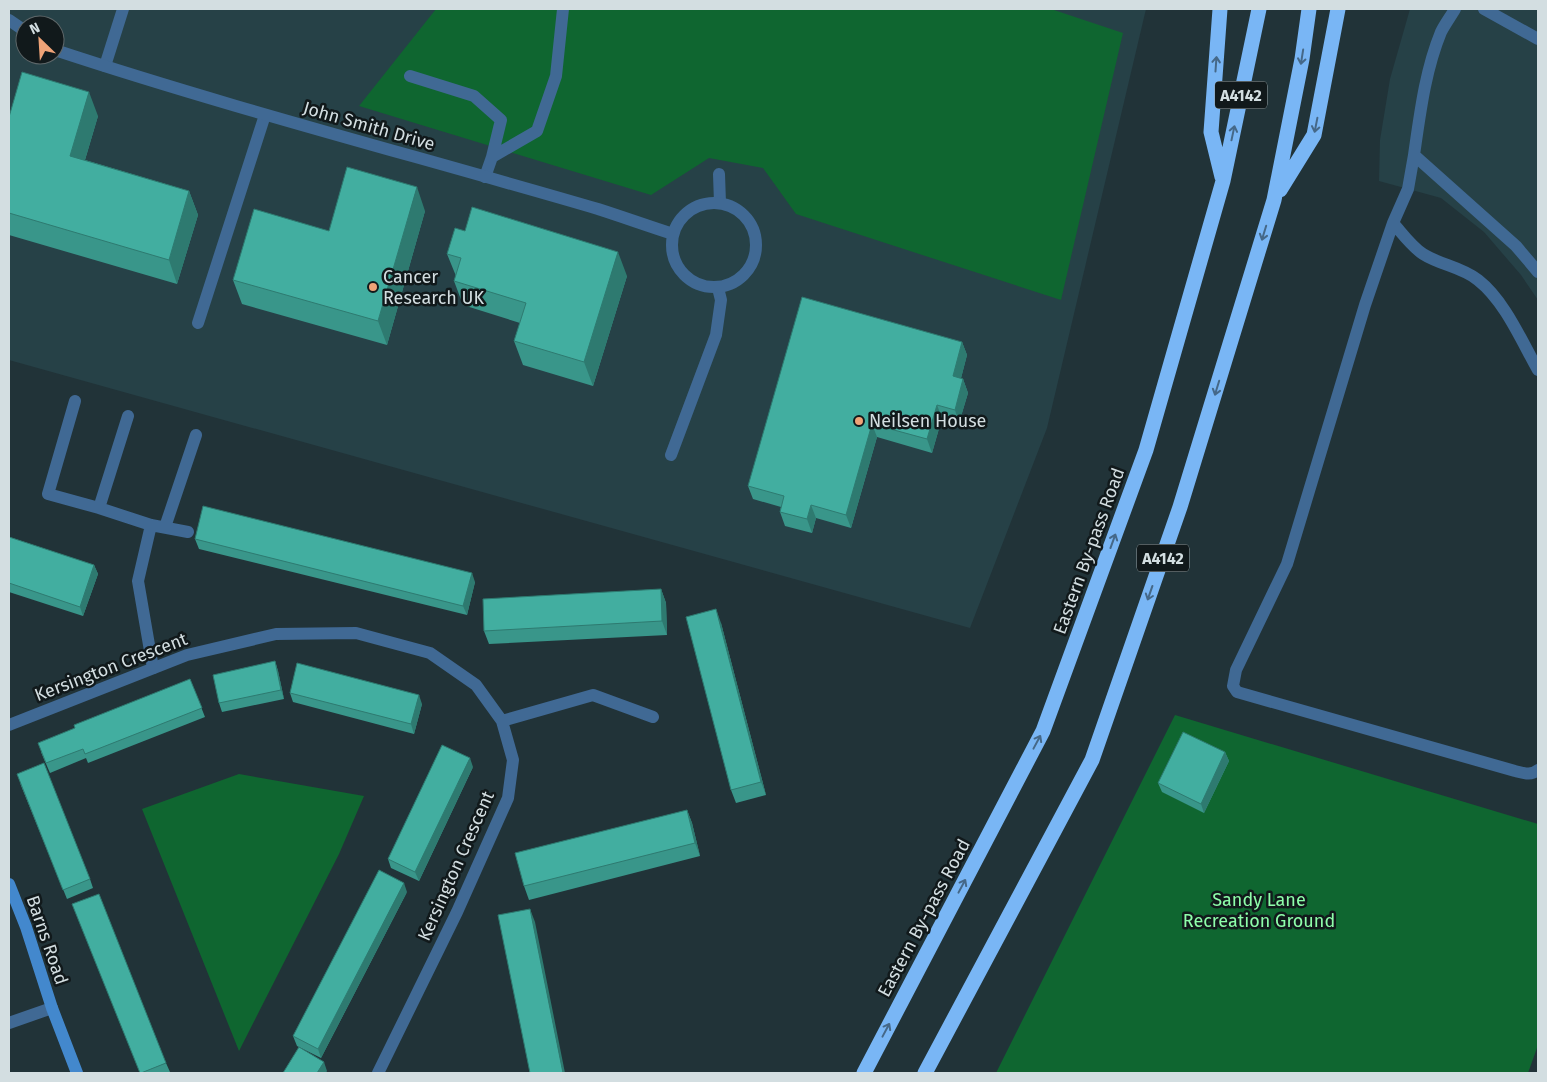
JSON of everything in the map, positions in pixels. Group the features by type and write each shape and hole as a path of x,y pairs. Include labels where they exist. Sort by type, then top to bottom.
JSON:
{"highway":[{"path":"1220,9 1211,132 1223,181"},
{"name":"Eastern By-pass Road","path":"864,1073 1043,731 1146,450 1223,181 1260,9"},
{"name":"A4142","path":"925,1073 1092,760 1180,507 1274,200 1302,60 1308,9"},
{"path":"1274,200 1314,135 1338,9"}],"street":[{"path":"105,66 123,9"},
{"path":"492,157 537,131 556,76 563,9"},
{"path":"1456,9 1442,31 1431,60 1408,189 1393,223 1365,305 1287,564 1236,670 1233,686 1237,692 1515,771 1528,774 1538,770"},
{"path":"1484,9 1538,39"},
{"name":"John Smith Drive","path":"65,53 265,115 600,210 673,234"},
{"path":"410,76 474,96 500,120 492,157 485,177"},
{"path":"198,322 265,115"},
{"path":"1414,155 1516,246 1538,272"},
{"path":"719,174 720,203"},
{"path":"706,203 720,203 734,207 746,216 753,227 757,242 755,256 749,270 740,278 718,288 698,284 686,276 676,264 672,251 673,234 680,220 690,210 706,203"},
{"path":"1393,223 1412,245 1423,254 1479,280 1495,297 1511,321 1538,370"},
{"path":"671,455 716,335 721,300 718,288"},
{"path":"75,401 48,494 150,525 188,532"},
{"path":"99,508 128,416"},
{"path":"165,527 196,434"},
{"path":"150,525 138,581 153,668"},
{"name":"Kersington Crescent","path":"9,725 188,655 276,634 356,633 430,653 476,684 502,721 513,760 508,798 457,912 378,1073"},
{"path":"502,721 594,695 653,717"},
{"name":"Barns Road","path":"9,884 26,927 52,1008 76,1073"},
{"name":"Barns Road","path":"9,1023 52,1008"}],"shaded area":[{"path":"9,9 1146,9 1047,428 970,628 9,360"},
{"path":"1410,9 1538,9 1538,300 1521,275 1484,232 1441,198 1379,181 1380,140 1390,79"}],"green space":[{"path":"436,9 1051,9 1123,33 1061,300 796,214 763,168 709,158 651,195 359,106"},
{"name":"Sandy Lane Recreation Ground","path":"1175,715 1538,824 1538,1045 1528,1073 996,1073"},
{"path":"239,774 364,796 339,854 239,1051 142,809"}],"building":[{"path":"22,72 89,92 70,156 189,191 169,260 9,213 9,117"},
{"path":"347,167 417,187 378,321 233,280 254,209 329,231"},
{"path":"472,207 618,252 584,362 514,341 526,303 454,281 461,258 447,254 455,228 465,231"},
{"name":"Neilsen House","path":"802,297 962,342 953,376 963,379 955,410 937,405 927,439 872,424 846,515 811,505 807,519 780,512 784,496 748,486"},
{"path":"203,506 472,573 463,606 195,539"},
{"path":"9,537 94,565 80,607 9,583"},
{"path":"661,589 662,621 484,631 483,599"},
{"path":"716,609 761,782 731,790 686,617"},
{"path":"275,661 281,690 219,703 213,675"},
{"path":"297,663 419,695 411,724 290,693"},
{"path":"190,679 202,708 85,754 83,749 46,763 38,743 75,728 74,725"},
{"path":"1183,732 1225,752 1201,804 1158,783"},
{"path":"442,745 470,758 415,872 388,859"},
{"path":"44,763 90,879 63,890 17,774"},
{"path":"687,810 695,843 524,886 515,853"},
{"path":"379,870 404,883 318,1049 293,1036"},
{"path":"99,894 166,1063 141,1073 72,904"},
{"path":"530,909 563,1073 530,1073 498,915"},
{"path":"299,1047 324,1062 317,1073 283,1073"}],"place":[{"name":"Cancer Research UK","path":"373,287"},
{"name":"Neilsen House","path":"859,421"}]}
